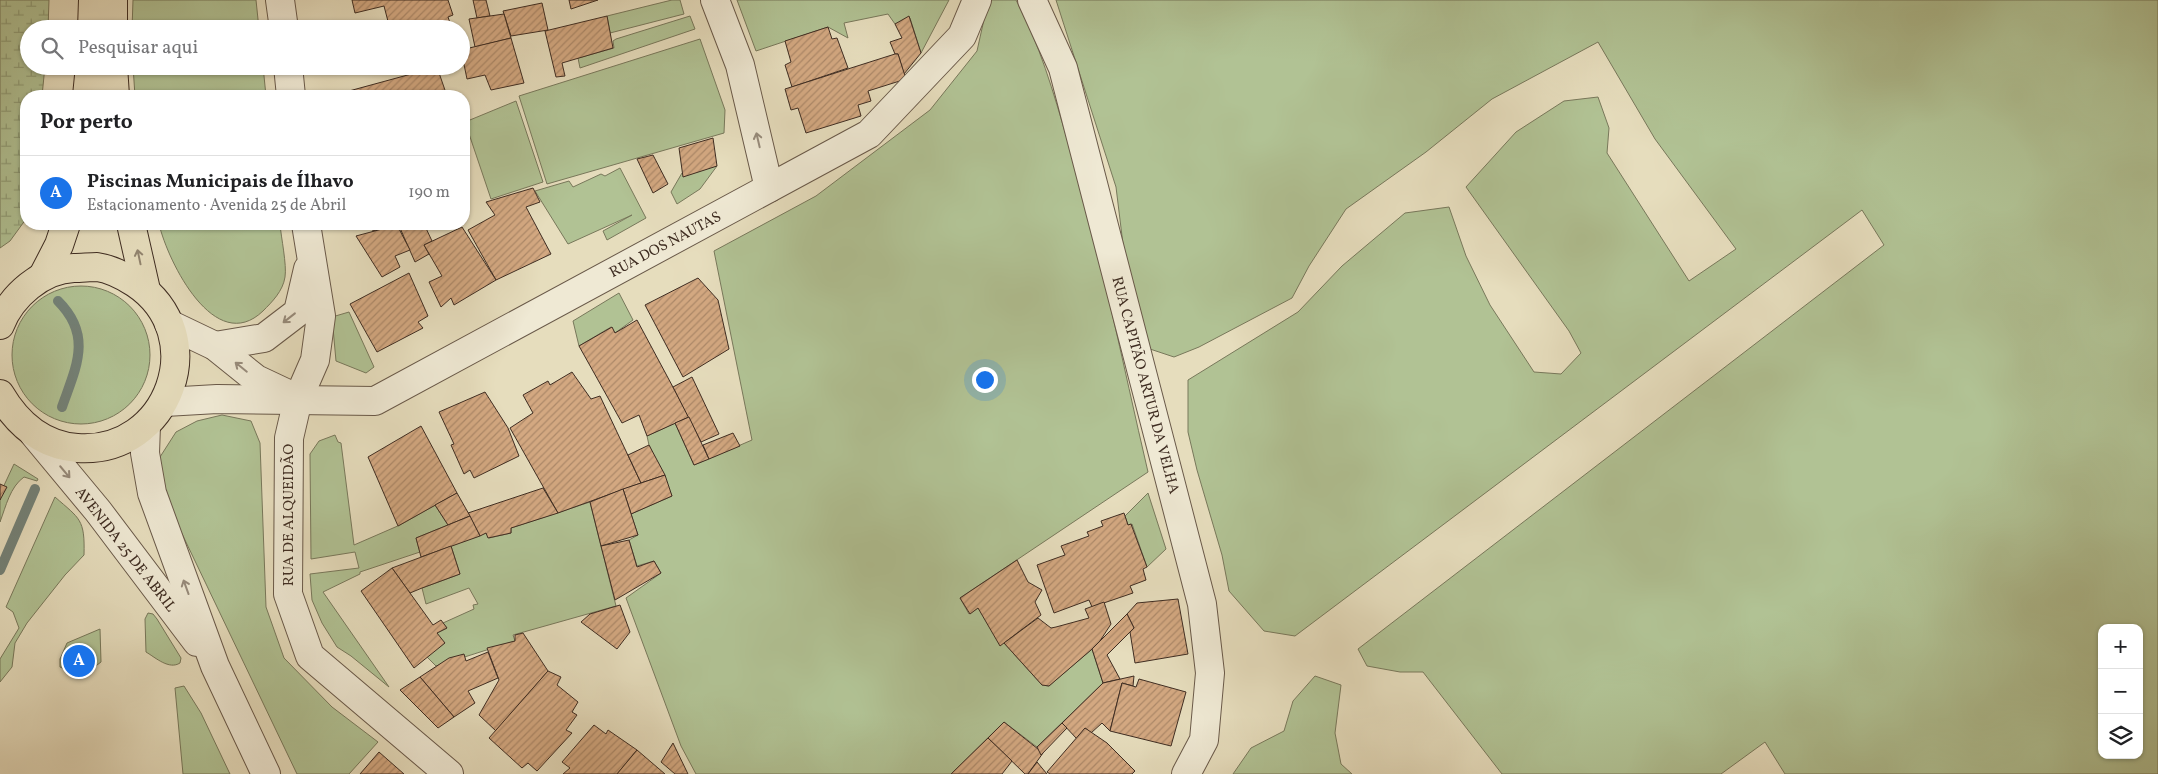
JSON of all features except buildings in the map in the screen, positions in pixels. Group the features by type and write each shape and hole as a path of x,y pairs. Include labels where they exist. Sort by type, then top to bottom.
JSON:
{"main road":[{"path":"92,20 93,0"},
{"path":"113,0 113,20"},
{"path":"88,90 89,75"},
{"path":"114,75 115,90"},
{"path":"44,276 64,230"},
{"path":"132,230 146,290"},
{"path":"0,325 10,294 44,276 69,268 97,268 123,275 146,290 160,306 169,324 176,350 174,377 165,402 146,426 120,442 92,449 62,446 16,420 0,394"}],"street":[{"path":"280,0 283,20"},
{"path":"715,0 740,64 769,188"},
{"name":"RUA DOS NAUTAS","path":"165,402 217,398 298,398 375,401 869,134 962,36 977,0"},
{"name":"RUA CAPITÃO ARTUR DA VELHA","path":"1032,0 1063,68 1202,604 1210,674 1204,740 1186,774"},
{"path":"289,75 291,90"},
{"name":"RUA DE ALQUEIDÃO","path":"307,230 321,316 315,360 298,398 289,438 288,594 310,656 449,774"},
{"path":"215,346 264,338 298,312 310,258"},
{"path":"169,324 215,346 256,379 298,398"},
{"name":"AVENIDA 25 DE ABRIL","path":"16,420 98,511 215,666"},
{"name":"AVENIDA 25 DE ABRIL","path":"146,426 146,453 152,493 215,666 266,774"}],"green space":[{"path":"0,0 49,0 48,20 20,20 20,75 44,75 43,90 20,90 20,227 10,241 0,248"},
{"path":"133,0 256,0 258,20 132,20"},
{"path":"672,0 680,0 684,14 610,33 607,16"},
{"path":"737,0 949,0 921,53 910,18 895,24 888,14 844,23 848,38 828,27 756,51"},
{"path":"991,0 1016,0 1032,33 1045,68 1090,221 1148,472 960,598 969,614 978,608 1004,643 1042,685 1049,686 1092,649 1103,683 1037,747 1004,722 951,774 696,774 681,746 626,598 661,573 654,561 637,566 629,540 638,535 631,514 672,496 649,445 647,436 675,423 694,465 752,440 714,251 816,196 930,110 977,51 987,6"},
{"path":"1056,0 2158,0 2158,774 1785,774 1765,742 1721,774 1502,774 1423,672 1400,672 1367,666 1358,649 1884,245 1862,210 1295,636 1264,631 1229,591 1222,555 1188,432 1188,380 1298,312 1342,266 1405,213 1449,207 1466,256 1490,305 1534,372 1561,374 1581,353 1569,331 1466,187 1516,132 1564,101 1598,97 1609,128 1607,153 1689,281 1736,249 1655,139 1598,42 1492,99 1426,152 1346,209 1309,266 1292,298 1199,347 1174,357 1144,347 1128,285 1116,187"},
{"path":"690,16 695,29 580,68 578,58 614,48 613,41 616,39"},
{"path":"700,39 725,110 724,133 547,184 519,96"},
{"path":"134,75 264,75 265,90 135,90"},
{"path":"516,101 543,182 491,199 470,137 470,120"},
{"path":"717,166 700,189 677,204 671,192 682,173"},
{"path":"620,168 646,218 607,240 603,231 632,215 568,244 535,191 569,181 573,187 601,174 605,176"},
{"path":"161,230 281,230 285,258 284,282 280,292 263,311 245,322 228,322 211,314 196,299 183,280 164,241"},
{"path":"81,286 107,292 130,306 144,329 150,355 144,381 130,404 107,418 81,424 55,418 32,404 18,381 12,355 18,329 32,306 55,292"},
{"path":"619,293 633,320 615,333 611,327 579,346 573,321"},
{"path":"349,312 374,367 366,373 336,361 332,317"},
{"path":"222,415 251,421 260,443 266,607 284,658 332,707 378,742 349,774 297,774 173,515 160,477 160,457 176,432 197,421"},
{"path":"335,435 338,442 341,443 354,545 400,525 435,505 448,525 416,538 420,552 360,572 360,574 323,592 389,687 337,647 322,623 312,600 310,574 359,568 355,552 311,559 310,454 319,441"},
{"path":"14,464 38,479 37,481 24,477 19,481 9,497 0,522 0,494"},
{"path":"1148,493 1166,549 1147,567 1132,524 1128,525 1125,516"},
{"path":"55,497 70,510 82,527 84,555 65,575 27,623 15,643 12,667 0,682 0,659 19,628 13,612 6,607"},
{"path":"590,502 616,606 513,635 515,641 436,666 427,657 437,633 447,628 443,623 474,609 473,605 478,604 469,588 426,604 422,588 460,574 451,546 486,533 489,538 511,533 511,528"},
{"path":"148,613 153,614 157,619 181,658 180,663 176,665 167,664 146,652 145,619"},
{"path":"100,629 101,662 81,677 60,667 60,659 67,643"},
{"path":"1315,676 1341,685 1335,733 1341,764 1352,774 1233,774 1251,748 1284,731 1293,701"},
{"path":"184,686 201,713 230,774 183,774 175,688"}],"waterway":[{"path":"58,301 69,314 78,339 76,365 62,407"},
{"path":"0,570 35,489"}],"place":[{"name":"Piscinas Municipais de Ílhavo","path":"79,661"}]}
